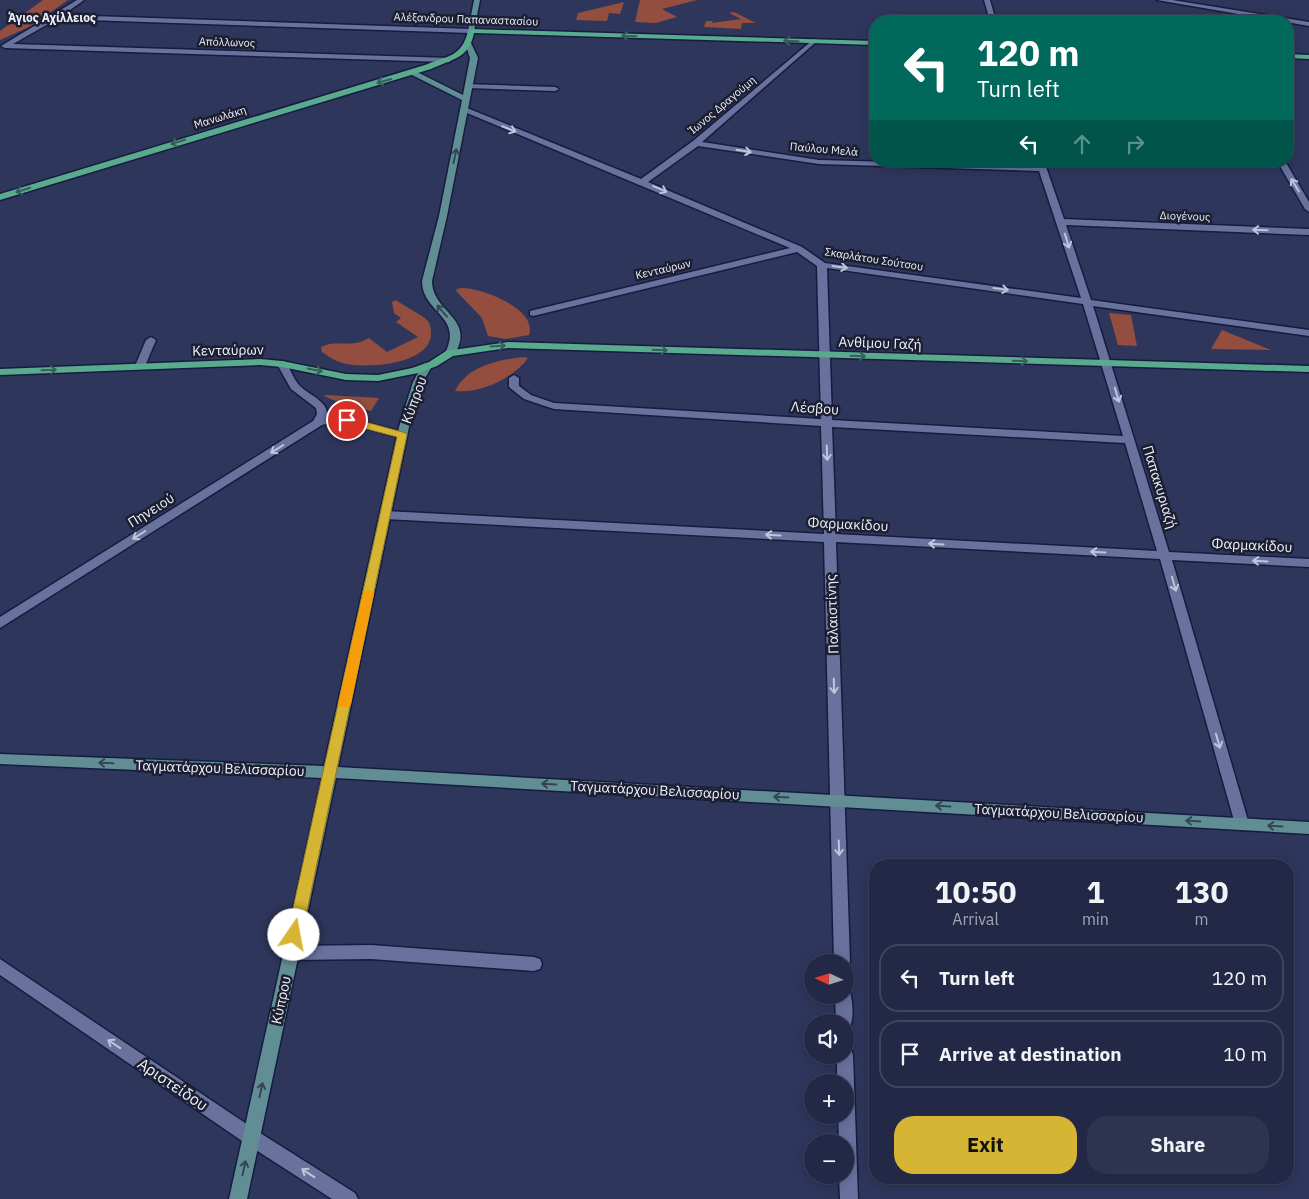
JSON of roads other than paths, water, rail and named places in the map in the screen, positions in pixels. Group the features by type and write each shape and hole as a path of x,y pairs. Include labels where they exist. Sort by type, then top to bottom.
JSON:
{"main road":[{"name":"Αλέξανδρου Παπαναστασίου","path":"471,31 869,43"},
{"path":"447,60 461,53 468,44 471,31"},
{"path":"1294,56 1309,56"},
{"name":"Μανωλάκη","path":"0,198 87,169 412,73 447,60"},
{"name":"Ανθίμου Γαζή","path":"450,353 492,346 515,345 1309,369"},
{"name":"Κενταύρων","path":"0,372 260,362 282,364 356,378 388,377 427,366 450,353"}],"street":[{"path":"3,47 56,18 81,0"},
{"path":"471,31 478,0"},
{"path":"987,0 991,15"},
{"path":"1160,0 1253,15"},
{"name":"Αλέξανδρου Παπαναστασίου","path":"56,18 471,31"},
{"path":"1294,22 1309,24"},
{"name":"Ίωνος Δραγούμη","path":"642,182 696,143 814,41"},
{"path":"450,353 456,341 454,326 435,304 426,284 443,216 474,58 468,44"},
{"name":"Απόλλωνος","path":"3,47 447,60"},
{"path":"412,73 466,99"},
{"path":"468,86 555,89"},
{"name":"Σκαρλάτου Σούτσου","path":"464,110 642,182 799,249 822,264 1309,333"},
{"name":"Παύλου Μελά","path":"696,143 819,162 869,163"},
{"name":"Παπακυριαζή","path":"1042,167 1061,222 1166,556 1242,824"},
{"path":"1284,167 1309,209"},
{"name":"Διογένους","path":"1061,222 1309,232"},
{"name":"Κενταύρων","path":"533,313 799,249"},
{"name":"Παλαιστίνης","path":"822,264 842,954"},
{"path":"140,366 151,340"},
{"path":"282,364 295,387 321,407 322,414 318,423"},
{"name":"Κύπρου","path":"238,1199 402,435 412,399 427,366"},
{"name":"Λέσβου","path":"514,378 514,387 523,396 554,406 1130,440"},
{"path":"318,423 338,418 402,435"},
{"name":"Πηνειού","path":"0,623 318,423"},
{"name":"Φαρμακίδου","path":"385,515 1309,563"},
{"name":"Ταγματάρχου Βελισσαρίου","path":"0,759 330,772 1309,828"},
{"path":"291,953 372,952 534,964"},
{"name":"Αριστείδου","path":"0,966 251,1137 349,1199"},
{"path":"845,1064 849,1199"}],"district":[{"name":"Άγιος Αχίλλειος","path":"52,18"}]}
